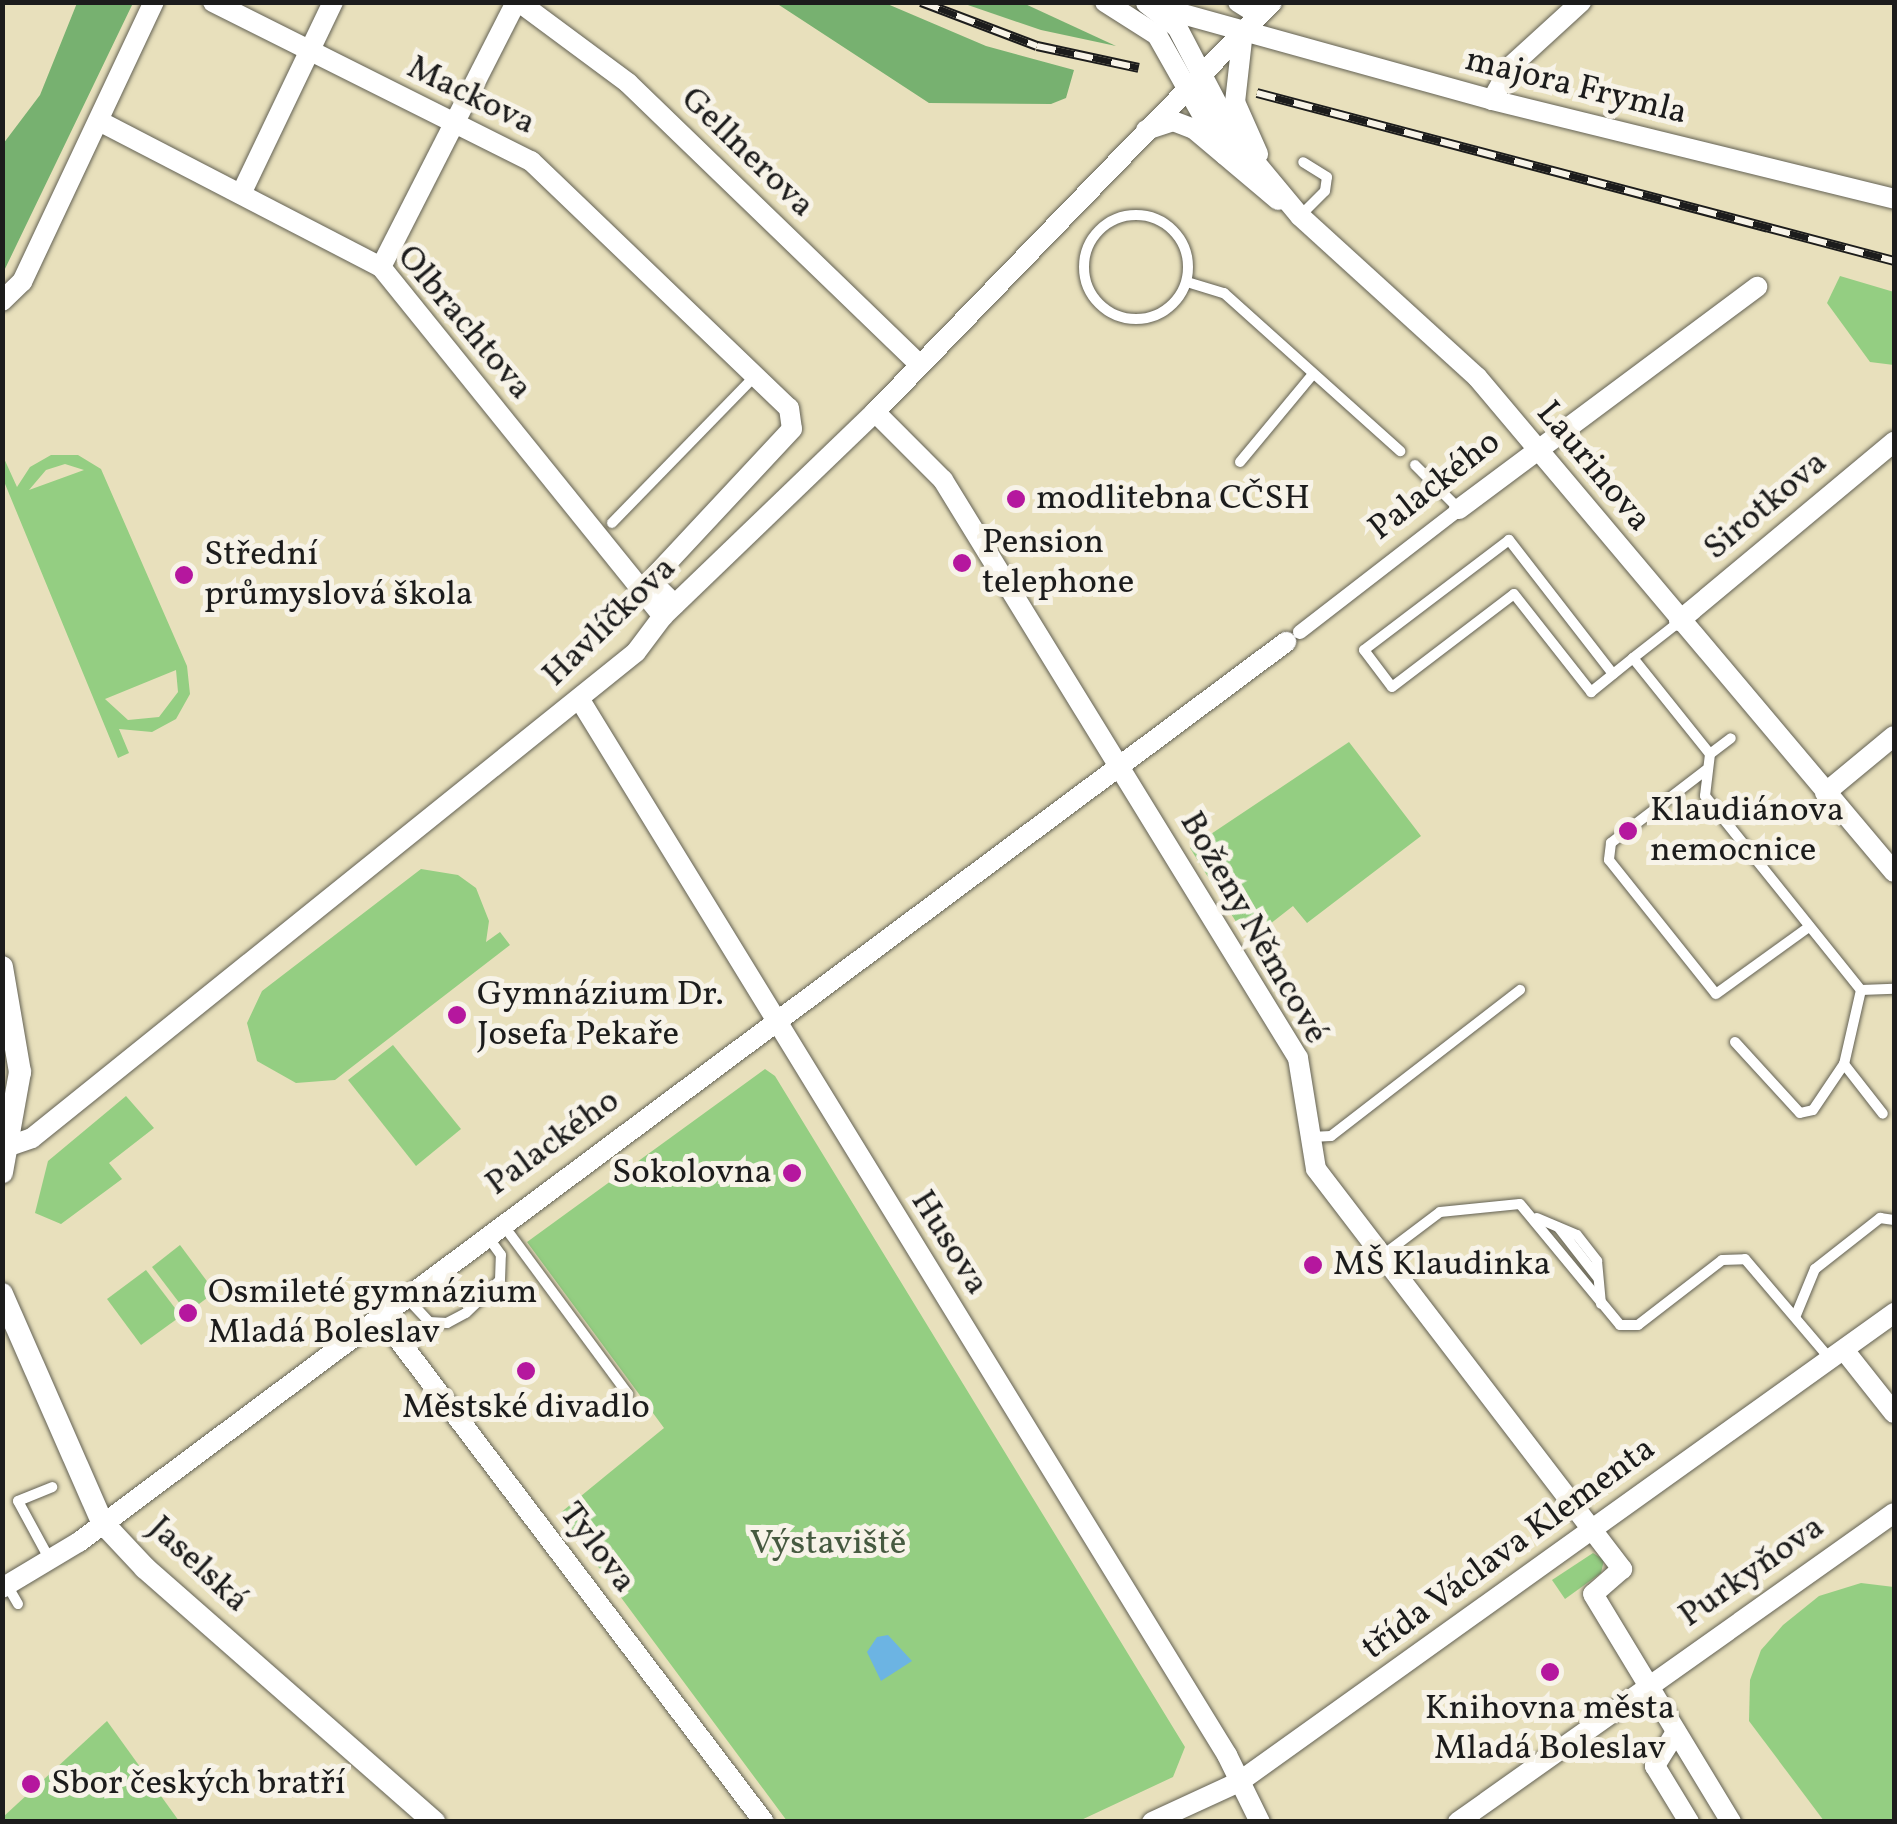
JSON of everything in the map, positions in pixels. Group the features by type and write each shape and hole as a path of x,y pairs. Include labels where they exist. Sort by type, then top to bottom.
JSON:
{"street":[{"path":"2,301 22,282 154,2"},
{"name":"Mackova","path":"213,2 531,160 754,378 790,408 792,428 662,564 657,587 669,610"},
{"path":"242,194 333,2"},
{"path":"381,267 518,2"},
{"name":"Gellnerova","path":"518,2 628,83 918,364"},
{"path":"1105,2 1146,24 1195,79"},
{"path":"1238,2 1265,9"},
{"path":"1492,100 1510,66 1581,2"},
{"path":"1144,3 1177,27 1224,155"},
{"name":"majora Frymla","path":"1144,3 1492,100 1892,194"},
{"name":"Havlíčkova","path":"6,1144 32,1138 636,652 669,610 875,412 1265,9"},
{"path":"1243,32 1235,102 1279,187"},
{"path":"1169,52 1168,87 1149,125 1183,124 1300,216"},
{"name":"Laurinova","path":"1195,79 1300,216 1477,377 1894,872"},
{"name":"Olbrachtova","path":"99,121 381,267 669,610"},
{"name":"Palackého","path":"9,1592 1757,287"},
{"name":"Boženy Němcové","path":"875,412 943,480 1298,1058 1316,1169 1622,1569 1592,1594 1646,1684"},
{"name":"Sirotkova","path":"1679,621 1894,442"},
{"name":"Husova","path":"580,700 1260,1822"},
{"path":"1825,794 1894,736"},
{"path":"2,967 20,1072 2,1172"},
{"name":"Jaselská","path":"2,1294 102,1522 145,1568 434,1822"},
{"name":"třída Václava Klementa","path":"1152,1822 1239,1782 1894,1313"},
{"name":"Tylova","path":"378,1314 764,1822"},
{"path":"1837,1354 1894,1414"},
{"name":"Purkyňova","path":"1458,1822 1646,1684 1894,1513"},
{"path":"1646,1684 1731,1822"},
{"path":"1676,1732 1656,1766 1689,1822"}],"lane":[{"path":"1300,216 1325,191 1328,177 1303,162"},
{"path":"1147,216 1176,233 1185,248 1187,282 1167,309 1135,319 1102,307 1085,278 1084,261 1099,230 1113,220 1147,216"},
{"path":"1187,282 1224,294 1400,451"},
{"path":"1240,462 1314,374"},
{"path":"612,523 754,378"},
{"path":"1415,465 1459,509"},
{"path":"1614,674 1509,540 1364,650 1392,686 1514,594 1591,692 1614,674 1679,621"},
{"path":"1633,658 1710,754"},
{"path":"1731,738 1710,754 1705,796 1861,990"},
{"path":"1706,770 1611,844 1610,860 1716,994 1809,926"},
{"path":"1861,990 1894,989"},
{"path":"1308,1137 1332,1136 1520,990"},
{"path":"1735,1042 1800,1112 1813,1110 1844,1064 1861,990"},
{"path":"1844,1064 1883,1114"},
{"path":"1382,1256 1440,1212 1508,1203 1576,1235 1590,1253 1601,1304"},
{"path":"1534,1216 1620,1324 1638,1326 1732,1258 1758,1267 1796,1315 1837,1354"},
{"path":"1796,1315 1815,1269 1880,1218 1894,1220"},
{"path":"404,1295 428,1322 447,1324 466,1313 500,1280 501,1255 493,1227"},
{"path":"493,1227 628,1394"},
{"path":"50,1560 18,1501 52,1487"}],"green space":[{"path":"77,3 133,3 3,273 3,144 40,95"},
{"path":"776,3 885,3 986,46 1074,70 1066,98 1051,104 929,103"},
{"path":"962,3 1023,3 1116,46 1041,30"},
{"path":"1840,276 1894,292 1894,365 1870,362 1827,303"},
{"path":"2,454 17,487 30,467 51,455 78,455 101,469 187,666 190,694 176,719 152,732 119,729 129,753 118,758 3,479","holes":["65,464 84,470 29,490 46,470","176,670 178,692 159,717 128,720 105,699"]},
{"path":"1349,742 1421,836 1307,923 1293,906 1265,928 1254,914 1238,925 1190,848"},
{"path":"421,869 458,875 476,888 489,921 486,942 500,932 510,945 335,1080 296,1083 257,1061 247,1023 262,991"},
{"path":"393,1045 461,1129 416,1166 348,1080"},
{"name":"Výstaviště","path":"765,1069 775,1076 1185,1747 1173,1777 1079,1821 787,1821 559,1514 664,1428 527,1242"},
{"path":"126,1096 154,1128 109,1163 122,1179 61,1224 35,1213 48,1161"},
{"path":"180,1245 215,1292 187,1313 152,1267"},
{"path":"146,1270 181,1316 141,1345 107,1299"},
{"path":"1593,1553 1604,1560 1601,1573 1565,1599 1552,1580"},
{"path":"1861,1583 1894,1587 1894,1821 1824,1821 1749,1721 1750,1680 1761,1650 1783,1625 1819,1596"},
{"path":"107,1721 179,1821 3,1821 3,1817"}],"water":[{"path":"888,1635 912,1661 881,1681 867,1652 877,1637"}],"railway":[{"path":"921,2 1037,46 1139,68"},
{"path":"1257,93 1894,261"}],"place":[{"name":"modlitebna CČSH","path":"1016,499"},
{"name":"Pension telephone","path":"962,563"},
{"name":"Střední průmyslová škola","path":"184,575"},
{"name":"Klaudiánova nemocnice","path":"1628,831"},
{"name":"Gymnázium Dr. Josefa Pekaře","path":"457,1015"},
{"name":"Sokolovna","path":"792,1173"},
{"name":"MŠ Klaudinka","path":"1313,1265"},
{"name":"Osmileté gymnázium Mladá Boleslav","path":"188,1313"},
{"name":"Městské divadlo","path":"526,1371"},
{"name":"Knihovna města Mladá Boleslav","path":"1550,1672"},
{"name":"Sbor českých bratří","path":"31,1784"}]}
